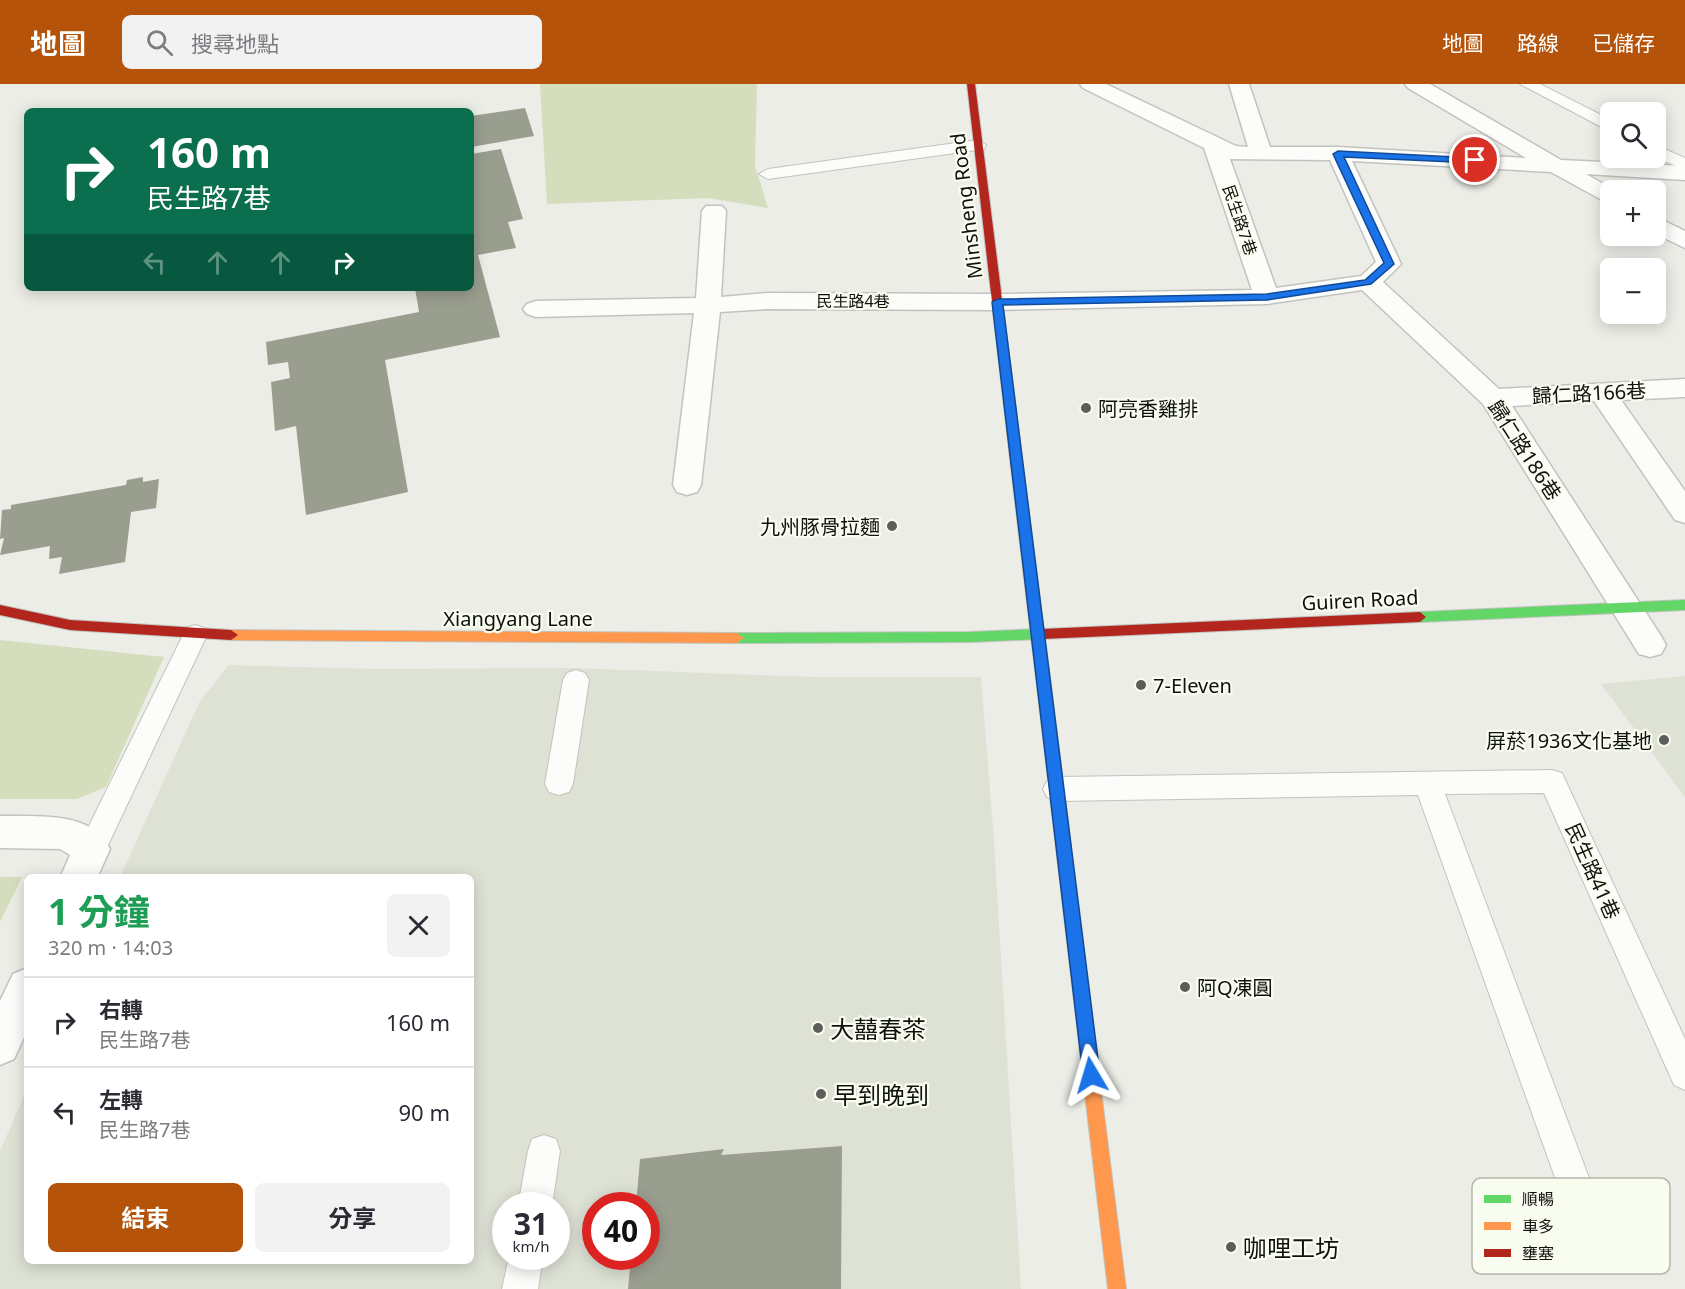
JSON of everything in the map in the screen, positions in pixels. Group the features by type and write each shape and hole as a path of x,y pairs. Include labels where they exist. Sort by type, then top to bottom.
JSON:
{"street":[{"name":"Minsheng Road","path":"971,84 1117,1289"},
{"path":"1090,84 1232,153 1338,154 1685,173"},
{"path":"1239,84 1261,153"},
{"path":"1414,84 1600,192"},
{"name":"民生路7巷","path":"1213,143 1267,297"},
{"path":"998,302 1267,297 1368,282 1389,264 1338,154"},
{"path":"687,485 708,305 714,211"},
{"path":"1666,230 1685,241"},
{"name":"歸仁路186巷","path":"1368,282 1493,398 1624,608 1650,645"},
{"name":"民生路4巷","path":"536,309 708,305 767,301 998,302"},
{"name":"歸仁路166巷","path":"1493,398 1685,388"},
{"path":"1602,393 1685,513"},
{"name":"Guiren Road","path":"1038,635 1685,605"},
{"name":"Xiangyang Lane","path":"0,610 70,626 195,635 622,638 1038,635"},
{"path":"0,832 64,833 85,863"},
{"path":"0,1045 24,993"}],"lane":[{"path":"1528,84 1600,121"},
{"path":"768,174 978,145"},
{"path":"1666,155 1685,165"},
{"path":"85,863 195,635"},
{"path":"559,784 576,680"},
{"name":"民生路41巷","path":"1057,789 1552,781 1685,1074"},
{"path":"1427,783 1572,1178"},
{"path":"537,1192 544,1151"},
{"path":"520,1289 524,1270"}],"shaded area":[{"path":"229,665 377,669 574,668 813,677 981,677 994,841 1021,1289 0,1289 0,1151 24,1096 24,1264 474,1264 474,874 121,874 200,701"},
{"name":"屏菸1936文化基地","path":"1685,676 1685,797 1601,684"}],"green space":[{"path":"540,84 757,84 755,166 768,208 708,198 547,204"},
{"path":"0,640 164,657 106,787 77,799 0,799"},
{"path":"0,877 22,877 0,922"}],"building":[{"path":"525,108 534,136 474,146 474,116"},
{"path":"501,149 523,219 508,222 516,248 478,255 500,337 385,360 408,492 306,515 296,426 275,431 271,382 290,378 288,362 268,365 266,342 419,312 416,291 474,291 474,154"},
{"path":"143,477 143,482 159,479 156,508 131,512 125,562 59,574 62,557 49,559 50,546 0,555 4,538 0,539 2,510 11,509 11,505 126,485 127,480"},
{"path":"842,1146 841,1289 628,1289 630,1270 660,1270 660,1192 637,1192 640,1159 724,1149 721,1155"}],"traffic: fast":[{"path":"1420,617 1685,605"},
{"path":"737,638 970,637 1042,634"}],"traffic: slow":[{"path":"1017,467 1047,711"},
{"path":"231,635 737,638"},
{"path":"1087,1043 1117,1289"}],"traffic: jam":[{"path":"971,84 1017,467"},
{"path":"0,610 70,625 231,635"},
{"path":"1042,634 1420,617"},
{"path":"1047,711 1087,1043"}],"place":[{"name":"阿亮香雞排","path":"1086,408"},
{"name":"九州豚骨拉麵","path":"892,526"},
{"name":"7-Eleven","path":"1141,685"},
{"name":"屏菸1936文化基地","path":"1664,740"},
{"name":"阿Q凍圓","path":"1185,987"},
{"name":"大囍春茶","path":"818,1028"},
{"name":"早到晚到","path":"821,1094"},
{"name":"咖哩工坊","path":"1231,1247"}],"route":[{"path":"1091,1075 998,302 1267,297 1368,282 1389,264 1338,154 1475,160"}]}
